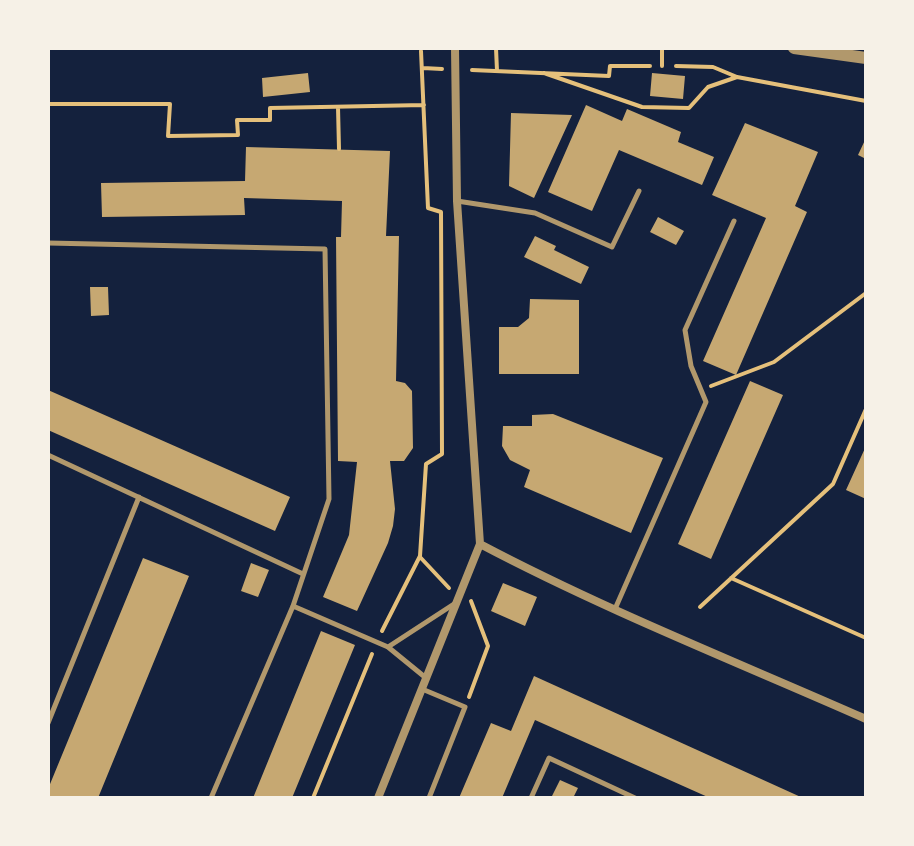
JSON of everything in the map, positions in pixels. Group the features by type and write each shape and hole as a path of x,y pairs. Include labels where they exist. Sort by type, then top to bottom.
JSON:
{"street":[{"path":"378,798 480,544 457,201 455,48"},
{"path":"794,48 866,58"},
{"path":"480,544 538,575 866,719"}],"lane":[{"path":"457,201 535,213 612,247 639,191"},
{"path":"615,609 706,402 691,366 685,330 734,221"},
{"path":"48,243 325,249 329,499 293,606 211,798"},
{"path":"48,455 303,574"},
{"path":"48,723 139,497"},
{"path":"388,647 459,598"},
{"path":"293,606 388,647 426,678"},
{"path":"421,688 465,707 429,798"},
{"path":"531,798 549,758 635,798"}],"path":[{"path":"496,48 497,71"},
{"path":"662,48 662,66"},
{"path":"313,798 377,642 420,556 426,464 442,454 441,212 428,208 421,51"},
{"path":"472,70 609,76 610,66 650,66"},
{"path":"676,66 713,67 737,77 866,101"},
{"path":"423,68 442,69"},
{"path":"544,73 642,107 689,108 708,87 737,77"},
{"path":"48,104 170,104 168,136 238,135 237,120 270,120 270,108 424,105"},
{"path":"338,107 339,149"},
{"path":"701,390 774,362 866,293"},
{"path":"700,607 833,484 866,409"},
{"path":"420,556 459,598 472,602 488,646 465,707"},
{"path":"731,578 866,638"}],"building":[{"path":"308,73 310,92 263,97 262,78"},
{"path":"652,73 685,76 683,99 650,96"},
{"path":"586,105 622,121 627,109 681,132 678,142 714,157 702,185 619,150 592,211 548,192"},
{"path":"511,113 572,115 534,198 509,186"},
{"path":"745,123 818,152 795,206 807,212 736,375 703,361 766,218 712,195"},
{"path":"866,138 866,159 858,155"},
{"path":"246,147 390,151 386,236 399,236 396,381 405,383 412,391 413,448 404,461 390,461 395,509 393,526 357,611 323,597 349,535 357,462 338,461 336,237 341,237 342,201 244,198 245,215 102,217 101,183 245,181"},
{"path":"658,217 684,231 676,245 650,232"},
{"path":"535,236 556,246 554,250 589,267 581,284 524,257"},
{"path":"90,287 108,287 109,315 91,316"},
{"path":"530,299 579,300 579,374 499,374 499,327 518,327 529,318"},
{"path":"750,381 783,395 711,559 678,544"},
{"path":"48,390 290,497 275,531 48,430"},
{"path":"553,414 663,458 631,533 524,487 530,470 510,460 502,446 503,426 532,426 532,415"},
{"path":"866,446 866,499 846,490"},
{"path":"143,558 189,576 98,798 48,798 48,789"},
{"path":"251,563 269,570 258,597 241,591"},
{"path":"503,583 537,597 525,626 491,611"},
{"path":"321,631 355,645 292,798 253,798"},
{"path":"534,676 803,798 710,798 535,720 502,798 459,798 491,723 511,731"},
{"path":"560,780 578,788 573,798 551,798"}]}
